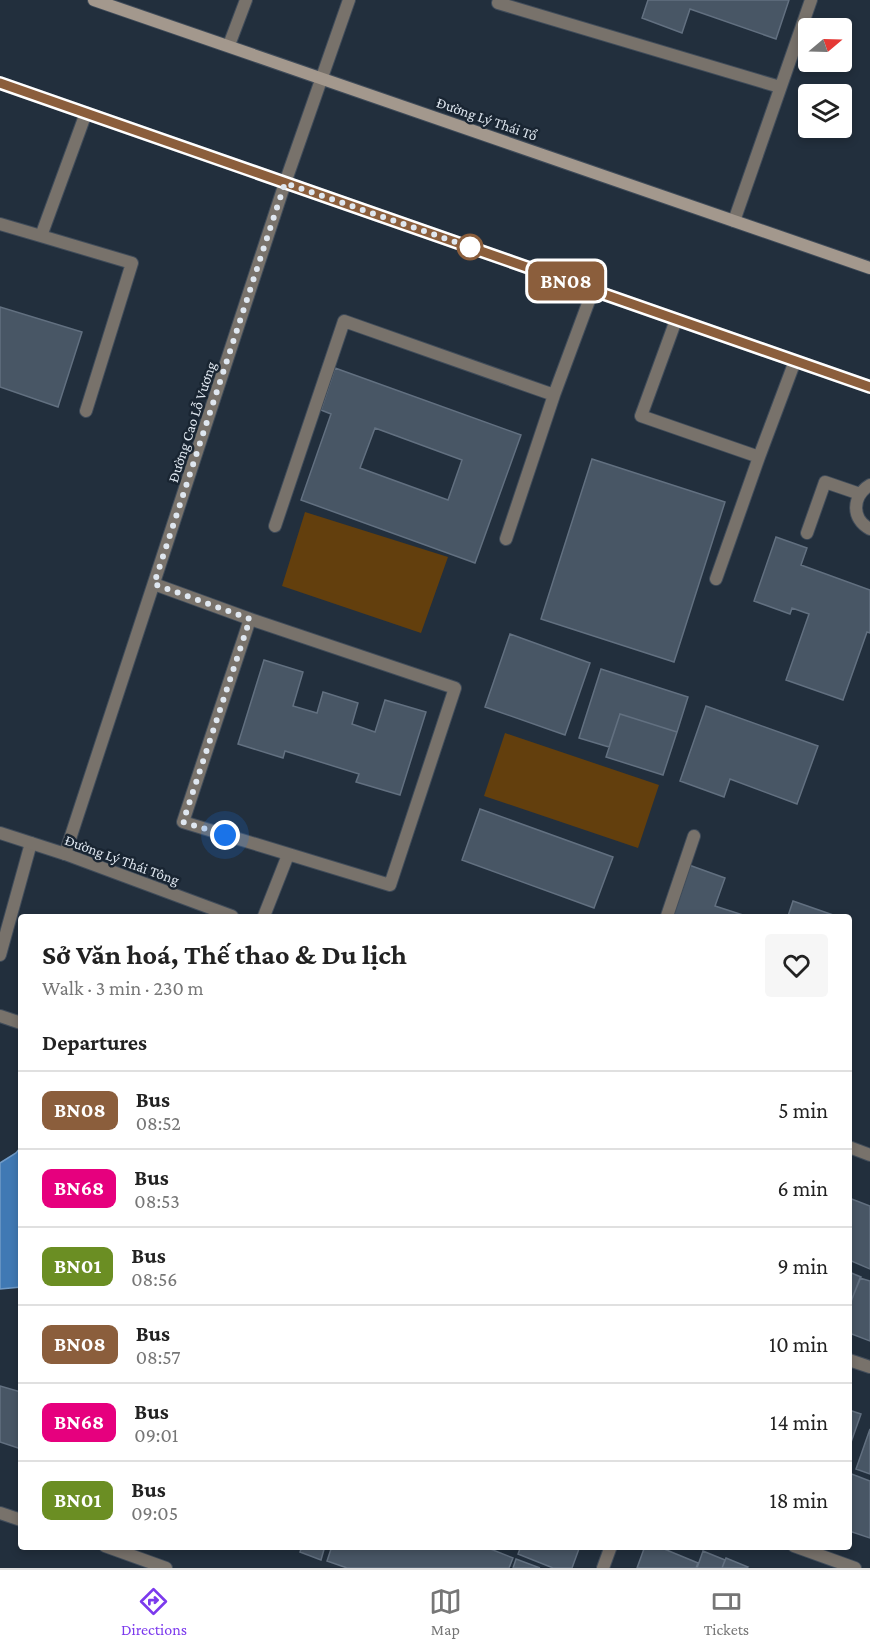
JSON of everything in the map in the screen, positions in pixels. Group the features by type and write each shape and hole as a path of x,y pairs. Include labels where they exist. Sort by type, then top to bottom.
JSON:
{"main road":[{"name":"Đường Lý Thái Tổ","path":"94,0 870,268"},
{"path":"0,82 870,387"}],"street":[{"path":"229,45 246,0"},
{"name":"Đường Cao Lỗ Vương","path":"65,854 285,183 324,78 349,0"},
{"path":"499,0 498,3 780,87"},
{"path":"734,221 811,0"},
{"path":"41,236 86,113"},
{"path":"0,224 132,263 86,411"},
{"path":"506,538 554,394 593,290"},
{"path":"676,320 641,416 759,457"},
{"path":"275,526 344,321 554,394"},
{"path":"716,579 795,361"},
{"path":"807,533 825,482 860,494"},
{"path":"870,485 860,494 856,513 860,521 870,530"},
{"path":"154,584 455,688 390,885 183,822 250,619"},
{"name":"Đường Lý Thái Tông","path":"0,833 65,854 227,914"},
{"path":"668,914 694,836"},
{"path":"0,955 31,843"},
{"path":"265,914 288,855"},
{"path":"0,1016 18,1022"},
{"path":"852,1148 870,1155"},
{"path":"852,1361 870,1367"},
{"path":"0,1513 18,1519"},
{"path":"116,1550 166,1568"},
{"path":"603,1568 610,1550"},
{"path":"805,1550 855,1568"}],"shaded area":[{"path":"305,512 448,557 421,633 282,586"},
{"path":"505,733 659,785 638,848 484,796"}],"water":[{"path":"18,1151 18,1287 0,1289 0,1163"}],"building":[{"path":"648,0 789,0 776,39 690,9 682,33 642,18"},
{"path":"0,307 82,332 58,407 0,387"},
{"path":"335,368 521,435 475,563 301,500 331,414 321,410","holes":["375,428 462,460 448,500 360,468"]},
{"path":"592,459 725,502 674,662 541,619"},
{"path":"776,537 807,548 801,565 870,590 870,633 867,632 843,700 786,680 809,614 792,608 790,614 754,601"},
{"path":"510,634 590,663 565,735 485,707"},
{"path":"264,660 303,672 293,706 317,713 323,692 358,703 352,724 375,732 385,700 426,712 400,795 356,782 359,774 285,751 283,758 238,744"},
{"path":"601,669 688,697 677,732 620,714 609,747 579,738"},
{"path":"706,706 818,746 797,804 730,779 724,797 680,781"},
{"path":"620,714 677,732 663,775 606,757"},
{"path":"480,809 613,857 594,908 462,860"},
{"path":"689,865 725,878 715,906 740,914 669,914"},
{"path":"793,901 830,914 789,914"},
{"path":"852,1199 870,1206 870,1269 852,1261"},
{"path":"852,1273 861,1277 852,1299"},
{"path":"860,1278 870,1281 870,1341 852,1334 852,1299"},
{"path":"0,1386 18,1391 18,1448 0,1442"},
{"path":"852,1411 861,1414 852,1440"},
{"path":"870,1429 870,1474 856,1469"},
{"path":"852,1474 870,1481 870,1538 852,1532"},
{"path":"301,1550 324,1550 321,1560 300,1552"},
{"path":"331,1550 493,1550 513,1558 509,1568 347,1568 327,1561"},
{"path":"520,1550 579,1550 572,1568 553,1568 518,1554"},
{"path":"644,1550 667,1550 698,1563 696,1568 637,1568"},
{"path":"703,1551 725,1560 722,1568 697,1568"},
{"path":"726,1558 748,1567 722,1568"},
{"path":"516,1559 540,1568 513,1568"}],"bus line":[{"name":"BN08","path":"0,83 870,387"}],"route":[{"path":"225,835 183,822 250,619 154,584 285,183 470,247"}]}
